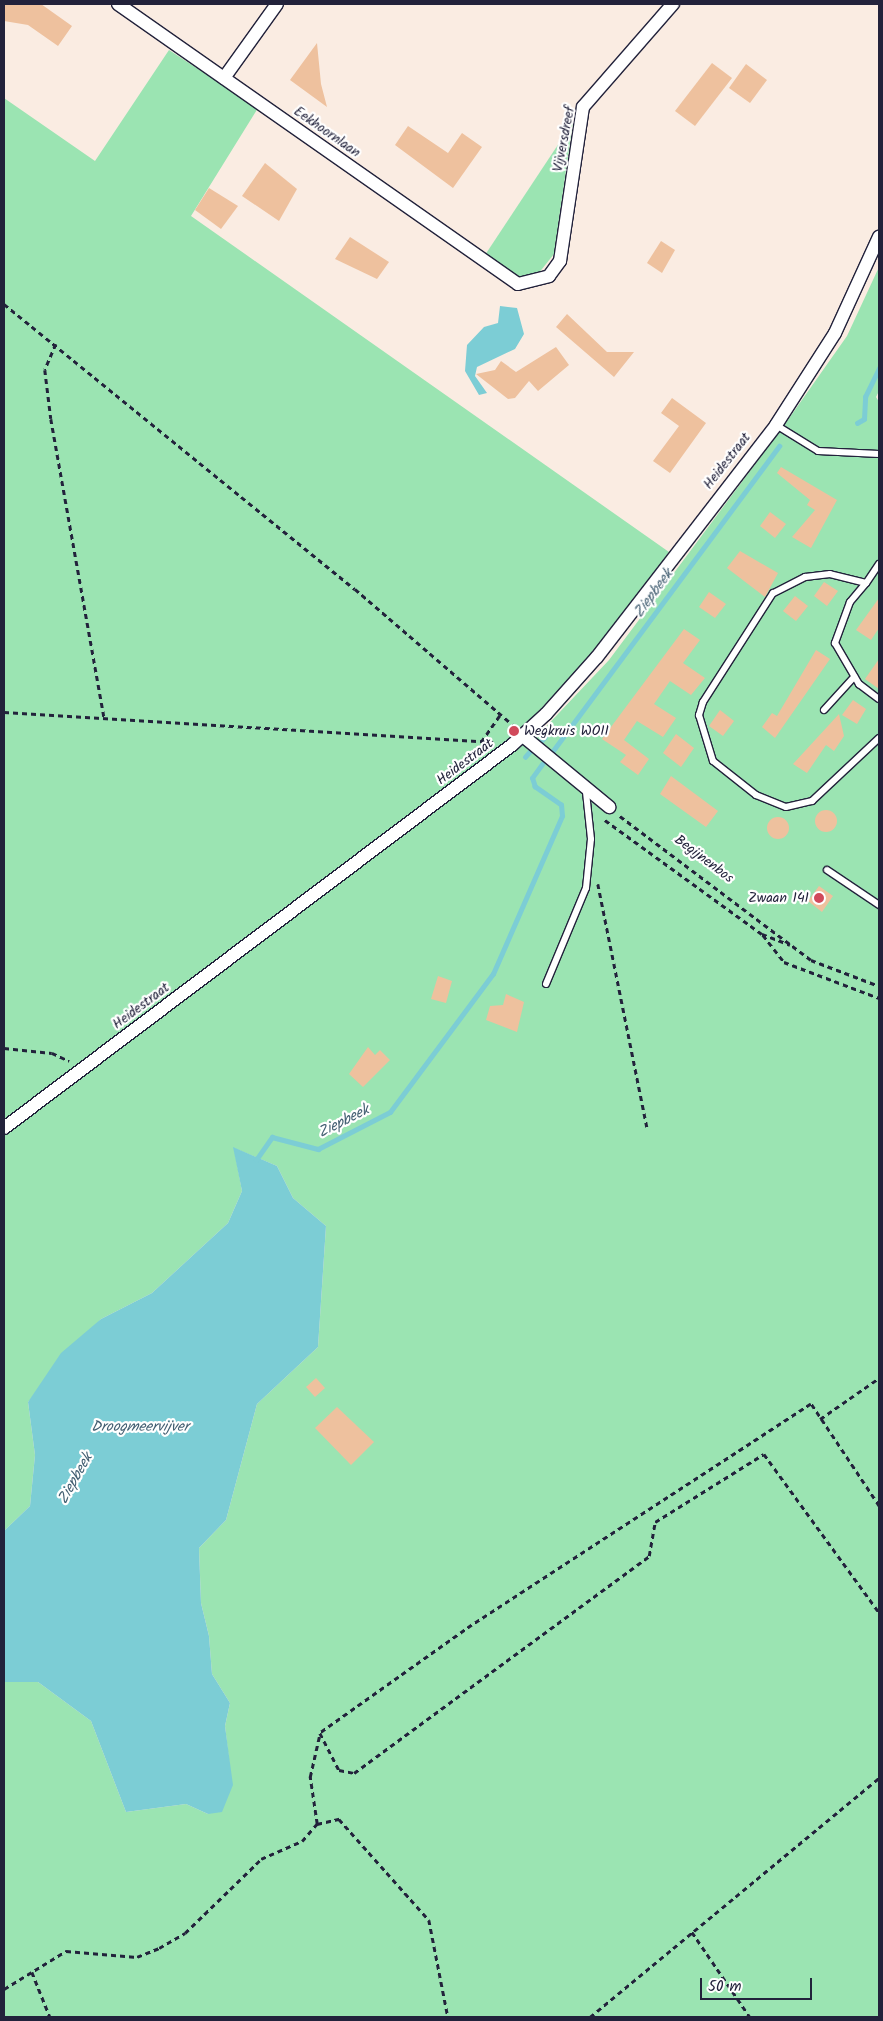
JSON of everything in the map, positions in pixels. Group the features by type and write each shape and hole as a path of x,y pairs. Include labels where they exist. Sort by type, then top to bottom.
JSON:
{"street":[{"name":"Eekhoornlaan","path":"118,4 518,284"},
{"path":"224,78 277,4"},
{"name":"Vijversdreef","path":"518,284 549,276 560,261 583,107 673,4"},
{"name":"Heidestraat","path":"4,1128 523,736 597,657 776,425 835,333 879,238"},
{"path":"523,736 586,792 609,807"}],"lane":[{"path":"776,425 818,451 879,454"},
{"path":"879,564 850,602 835,643 854,677 879,699"},
{"path":"866,583 830,574 805,578 773,593 703,702 699,715 713,761 756,795 786,807 812,801 879,738"},
{"path":"824,710 854,677"},
{"path":"546,984 586,888 591,811 586,792"},
{"path":"827,870 879,905"}],"path":[{"path":"4,304 56,344 355,588 523,736 502,743 480,742 4,712"},
{"path":"56,344 45,370 50,411 104,718"},
{"path":"480,742 500,714"},
{"path":"597,800 605,821 762,934 794,946"},
{"name":"Begijnenbos","path":"609,807 811,960 879,986"},
{"path":"596,876 647,1127"},
{"path":"762,934 784,962 823,980 879,998"},
{"path":"4,1048 52,1053 67,1058 78,1072"},
{"path":"820,1418 879,1378"},
{"path":"317,1824 310,1777 320,1733 472,1625 811,1404 879,1506"},
{"path":"320,1733 339,1770 354,1773 649,1556 655,1522 764,1454 879,1612"},
{"path":"590,2017 879,1778"},
{"path":"4,1989 66,1951 137,1957 185,1933 261,1859 302,1841 317,1824 339,1819 429,1920 448,2017"},
{"path":"692,1932 750,2017"},
{"path":"32,1972 50,2017"}],"green space":[{"path":"169,50 258,108 191,216 669,552 597,650 529,721 540,733 609,660 785,424 847,336 879,267 879,391 876,397 879,402 879,2017 4,2017 4,1682 38,1682 91,1721 126,1812 186,1804 208,1814 232,1785 225,1726 230,1703 212,1674 209,1636 201,1603 199,1548 226,1520 257,1404 318,1347 326,1226 293,1198 277,1166 234,1148 242,1191 228,1223 152,1293 101,1319 28,1402 35,1455 30,1506 4,1531 4,98 95,161"},
{"path":"573,122 554,254 538,274 518,277 485,255"}],"water":[{"path":"500,306 517,308 524,334 515,349 477,367 475,376 487,393 479,395 465,371 467,345 484,327 498,323"},
{"name":"Droogmeervijver","path":"233,1147 277,1166 293,1198 326,1226 318,1347 257,1404 226,1520 199,1548 201,1603 209,1636 212,1674 230,1703 225,1726 233,1785 222,1812 208,1814 186,1804 126,1812 91,1721 38,1682 4,1682 4,1531 30,1506 35,1455 28,1402 61,1353 101,1319 152,1293 228,1223 242,1191"}],"building":[{"path":"4,4 41,4 72,26 58,46 28,25 4,21"},
{"path":"317,43 321,84 327,107 290,80"},
{"path":"712,63 732,78 695,126 675,111"},
{"path":"746,64 767,80 750,103 729,88"},
{"path":"408,126 448,153 462,133 482,147 453,188 395,145"},
{"path":"265,163 297,189 279,221 242,196"},
{"path":"209,188 238,206 221,229 195,210"},
{"path":"350,237 389,262 377,279 335,259"},
{"path":"661,241 675,250 662,273 647,263"},
{"path":"567,314 607,352 634,352 614,377 556,327"},
{"path":"556,347 569,365 538,391 529,381 515,398 508,399 476,374 495,370 501,361 516,372"},
{"path":"672,398 706,423 670,473 653,461 679,426 661,413"},
{"path":"781,467 837,500 811,548 792,537 815,510 807,505 810,500 777,473"},
{"path":"770,512 786,524 775,538 760,526"},
{"path":"740,551 778,573 765,597 727,568"},
{"path":"824,582 838,591 827,606 814,596"},
{"path":"709,592 726,604 715,618 699,607"},
{"path":"795,596 808,606 796,621 783,611"},
{"path":"879,598 879,628 871,640 856,630"},
{"path":"684,629 700,640 683,663 705,678 691,695 670,681 654,704 676,718 663,737 637,721 624,740 649,759 638,775 620,762 626,755 602,739"},
{"path":"816,650 830,659 775,738 762,727 772,713 777,716"},
{"path":"879,659 879,689 865,679"},
{"path":"853,700 866,709 857,724 842,715"},
{"path":"720,710 734,721 723,736 709,726"},
{"path":"839,714 844,736 834,751 826,745 807,773 793,764"},
{"path":"676,734 694,748 681,767 663,753"},
{"path":"671,776 718,811 706,827 660,794"},
{"path":"826,810 834,813 837,821 834,829 826,832 818,829 815,821 818,813"},
{"path":"778,817 786,820 789,828 786,836 778,839 770,836 767,828 770,820"},
{"name":"Zwaan 141","path":"819,886 833,896 822,912 808,901"},
{"path":"438,976 452,981 446,1003 431,999"},
{"path":"506,994 524,1002 517,1032 486,1020 490,1006 503,1005"},
{"path":"368,1047 375,1055 380,1050 390,1060 363,1087 349,1074"},
{"path":"316,1378 325,1388 315,1397 306,1387"},
{"path":"337,1407 374,1442 351,1465 315,1428"}],"waterway":[{"name":"Ziepbeek","path":"857,423 864,419 865,397 879,368"},
{"name":"Ziepbeek","path":"549,756 779,446"},
{"path":"537,745 545,737"},
{"path":"525,757 532,749"},
{"name":"Ziepbeek","path":"256,1160 272,1137 318,1149 390,1112 493,974 562,816 561,805 535,787 532,778 542,764"}],"place":[{"name":"Wegkruis WOII","path":"514,731"},
{"name":"Zwaan 141","path":"819,898"}]}
